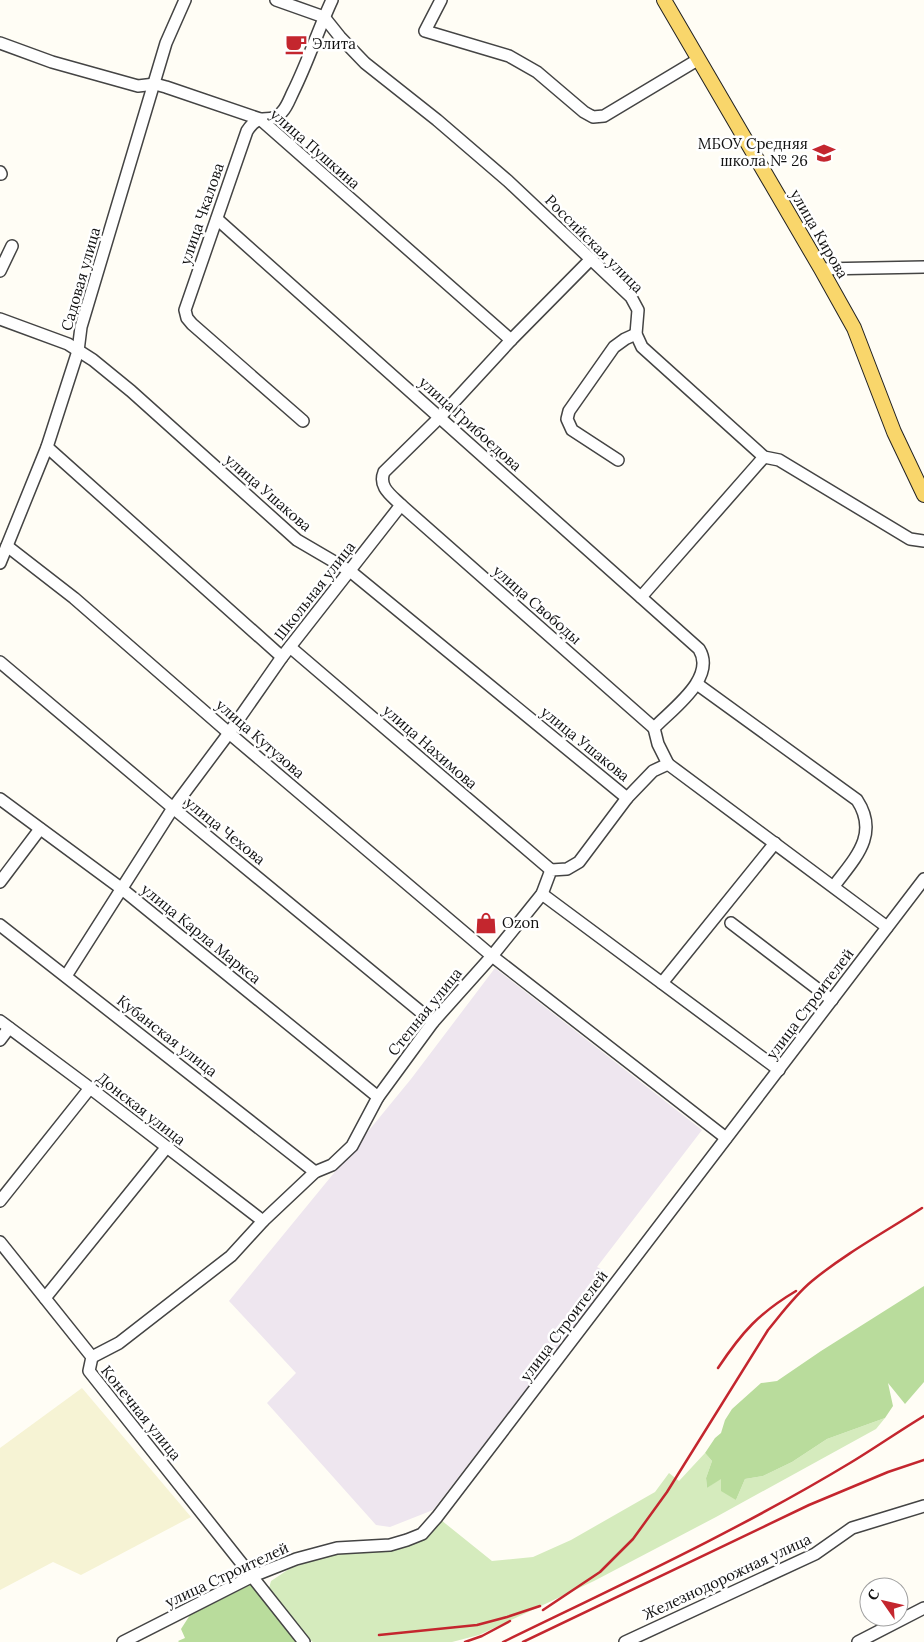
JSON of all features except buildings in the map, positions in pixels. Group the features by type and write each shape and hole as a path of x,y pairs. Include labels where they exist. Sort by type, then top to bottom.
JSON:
{"main road":[{"name":"улица Кирова","path":"664,0 854,328 894,432 924,495"}],"street":[{"name":"Садовая улица","path":"0,563 47,446 78,351 81,326 166,44 185,0"},
{"path":"276,0 324,18"},
{"path":"260,119 274,118 283,112 304,69 332,0"},
{"path":"441,0 425,31 509,56 537,72 584,112 593,117 604,116 699,59"},
{"name":"Российская улица","path":"324,18 340,38 365,63 437,120 508,181 631,297 638,310 636,334"},
{"name":"улица Пушкина","path":"0,43 52,62 138,86 155,84 260,119 511,340"},
{"name":"улица Чкалова","path":"260,119 253,122 247,131 185,310 187,318 192,324 303,421"},
{"name":"улица Грибоедова","path":"216,219 700,648 704,669 697,684"},
{"path":"0,271 12,246"},
{"path":"401,505 383,487 384,472 440,417 511,340 591,260"},
{"path":"821,269 924,267"},
{"name":"улица Ушакова","path":"0,319 68,344 93,360 131,391 297,540 350,571 627,798"},
{"path":"618,460 572,430 567,419 569,410 614,347 636,334 642,347 653,359 764,458 779,460 910,539 924,540"},
{"path":"47,446 282,657"},
{"path":"641,597 764,458"},
{"name":"Школьная улица","path":"66,976 173,808 229,733 282,657 401,505"},
{"name":"улица Свободы","path":"401,505 654,728"},
{"name":"улица Кутузова","path":"7,546 74,598 229,733 492,956 726,1138"},
{"name":"улица Нахимова","path":"290,647 551,870"},
{"name":"улица Чехова","path":"0,662 173,808 433,1022"},
{"path":"834,886 864,842 867,824 857,800 697,684 654,728 658,744 668,764 887,927"},
{"path":"551,870 567,869 579,862 627,798 653,771 668,764"},
{"name":"улица Карла Маркса","path":"0,799 122,889 378,1098"},
{"path":"0,882 40,829"},
{"path":"662,983 775,843"},
{"name":"Степная улица","path":"92,1356 119,1343 232,1256 263,1222 315,1172 332,1165 352,1146 378,1098 433,1022 492,956 542,894 551,870"},
{"name":"улица Строителей","path":"122,1642 253,1576 296,1559 337,1548 390,1545 422,1534 437,1517 924,879"},
{"path":"542,894 779,1070"},
{"path":"731,923 832,1000"},
{"name":"Кубанская улица","path":"0,926 315,1172"},
{"path":"0,1040 4,1025"},
{"name":"Донская улица","path":"4,1025 90,1088 263,1222"},
{"path":"0,1201 90,1088"},
{"path":"45,1298 166,1148"},
{"name":"Конечная улица","path":"0,1242 92,1356 88,1371 253,1576"},
{"name":"Железнодорожная улица","path":"625,1642 815,1554 852,1528 924,1506"},
{"path":"253,1576 304,1642"},
{"path":"863,1641 924,1608"}],"shaded area":[{"path":"495,968 702,1130 597,1267 606,1272 598,1296 433,1510 390,1527 376,1525 267,1403 296,1373 229,1301 411,1079"},
{"path":"82,1388 191,1517 81,1575 53,1562 0,1590 0,1448"}],"green space":[{"path":"924,1286 924,1382 905,1404 888,1383 893,1406 885,1418 827,1439 792,1462 763,1476 745,1479 736,1500 721,1491 721,1479 707,1488 706,1478 712,1461 705,1453 715,1438 721,1433 725,1420 732,1409 761,1383 777,1381"},
{"path":"885,1418 876,1429 716,1517 594,1581 479,1635 452,1642 313,1642 305,1637 268,1592 271,1581 289,1569 327,1555 395,1550 434,1529 441,1520 492,1561 533,1557 571,1540 655,1492 669,1473 679,1481 705,1453 712,1461 706,1478 707,1488 721,1478 736,1500 745,1479 763,1476 792,1462 827,1439"},
{"path":"252,1584 302,1642 178,1641 185,1638 181,1629 190,1615"}],"railway":[{"path":"543,1610 600,1572 633,1539 667,1492 768,1330 800,1292 838,1261 922,1208"},
{"path":"718,1368 752,1324 772,1307 796,1291"},
{"path":"503,1642 679,1556 808,1488 924,1416"},
{"path":"523,1642 809,1505 888,1472 924,1460"},
{"path":"379,1635 477,1625 540,1606"},
{"path":"465,1642 482,1636 510,1621"}],"place":[{"name":"Элита","path":"296,44"},
{"name":"МБОУ Средняя школа № 26","path":"824,153"},
{"name":"Ozon","path":"486,923"}]}
